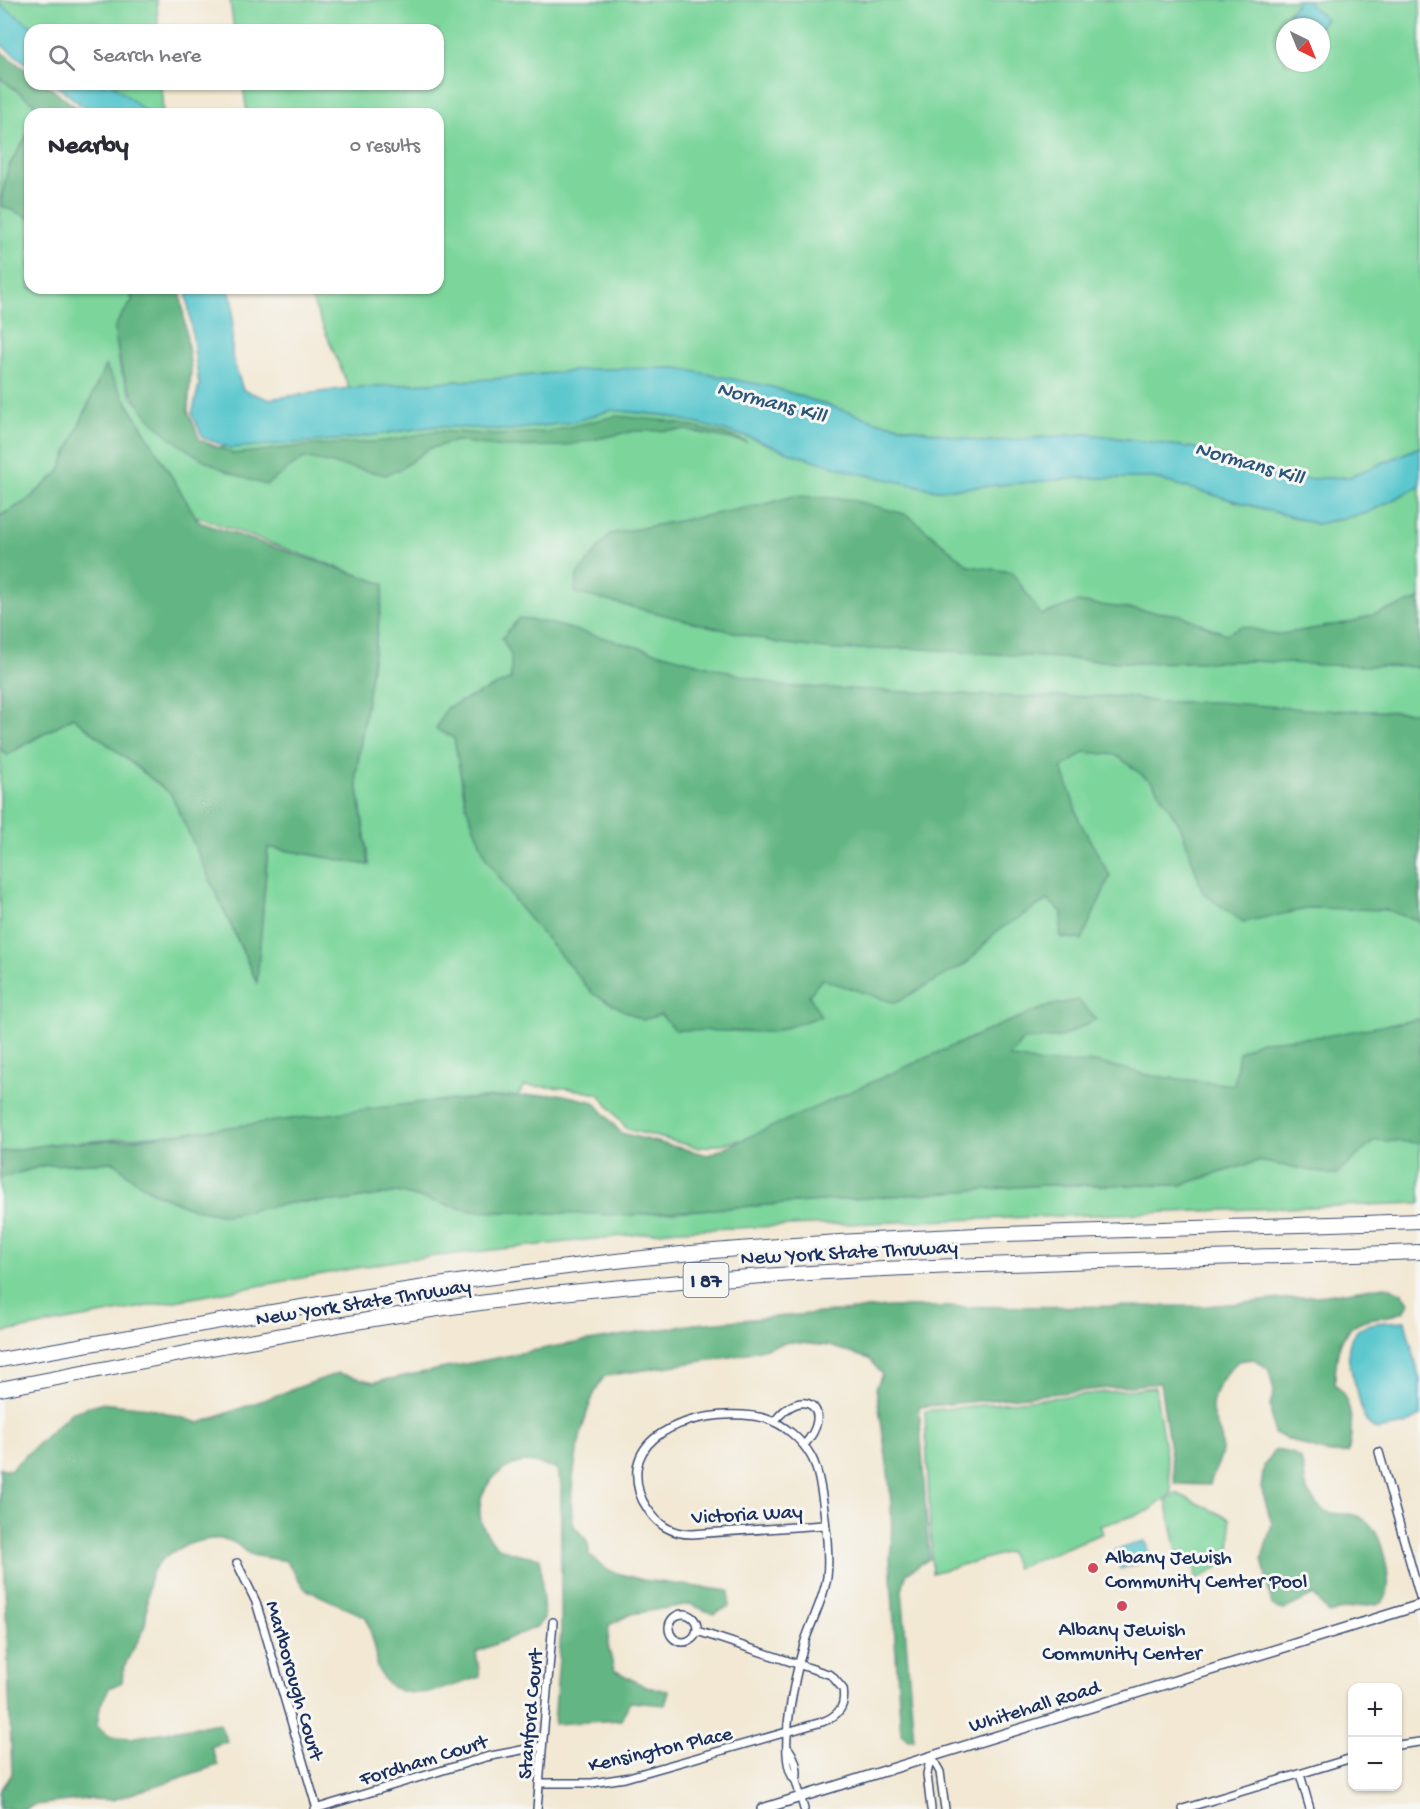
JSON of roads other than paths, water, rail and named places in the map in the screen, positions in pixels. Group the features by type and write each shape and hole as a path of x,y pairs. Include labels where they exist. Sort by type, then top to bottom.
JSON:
{"highway":[{"name":"New York State Thruway","path":"0,1360 409,1288 693,1253 907,1239 1420,1221"},
{"name":"New York State Thruway","path":"0,1389 351,1322 599,1290 717,1279 909,1268 1420,1252"}],"street":[{"path":"774,1422 793,1404 803,1402 810,1405 818,1416 818,1426 804,1445"},
{"name":"Victoria Way","path":"804,1809 796,1781 790,1776 788,1767 787,1732 800,1665 826,1579 824,1525 819,1474 804,1445 774,1422 756,1417 739,1416 692,1421 666,1429 649,1442 640,1459 637,1482 641,1498 662,1526 682,1533 824,1525"},
{"path":"1378,1452 1420,1596"},
{"name":"Marlborough Court","path":"237,1563 256,1602 316,1809"},
{"name":"Whitehall Road","path":"762,1809 1420,1605"},
{"path":"687,1614 695,1621 697,1631 691,1640 680,1642 671,1635 670,1625 676,1616 687,1614"},
{"name":"Stanford Court","path":"537,1809 553,1622"},
{"path":"697,1631 800,1665"},
{"name":"Kensington Place","path":"539,1783 592,1783 620,1779 829,1719 839,1712 844,1701 843,1689 837,1680 800,1665"},
{"path":"1402,1744 1420,1742"},
{"name":"Fordham Court","path":"316,1809 486,1757 542,1746"},
{"path":"931,1756 927,1774 931,1809"},
{"path":"931,1756 940,1772 945,1809"},
{"path":"1183,1809 1348,1760"},
{"path":"1300,1774 1310,1809"}],"water":[{"path":"1299,0 1309,0 1308,3 1325,18 1294,18 1288,13"},
{"path":"0,4 28,24 24,24 24,62 0,44"},
{"path":"62,90 119,90 142,108 85,108"},
{"name":"Normans Kill","path":"187,294 230,294 233,302 232,356 243,390 268,399 349,388 493,379 594,369 677,368 772,387 879,422 983,442 1087,434 1195,448 1290,480 1350,477 1420,447 1420,486 1367,513 1317,524 1154,478 1078,478 938,490 857,473 794,454 749,437 664,415 611,410 573,422 509,430 436,426 346,439 231,448 203,438 192,414 199,385"},
{"path":"1405,1321 1420,1380 1420,1416 1405,1425 1377,1430 1368,1423 1362,1413 1350,1366 1348,1350 1350,1342 1353,1335 1364,1326 1381,1322"},
{"path":"1145,1541 1151,1560 1120,1569 1115,1550"}],"place":[{"name":"Albany Jewish Community Center Pool","path":"1093,1568"},
{"name":"Albany Jewish Community Center","path":"1122,1606"}]}
